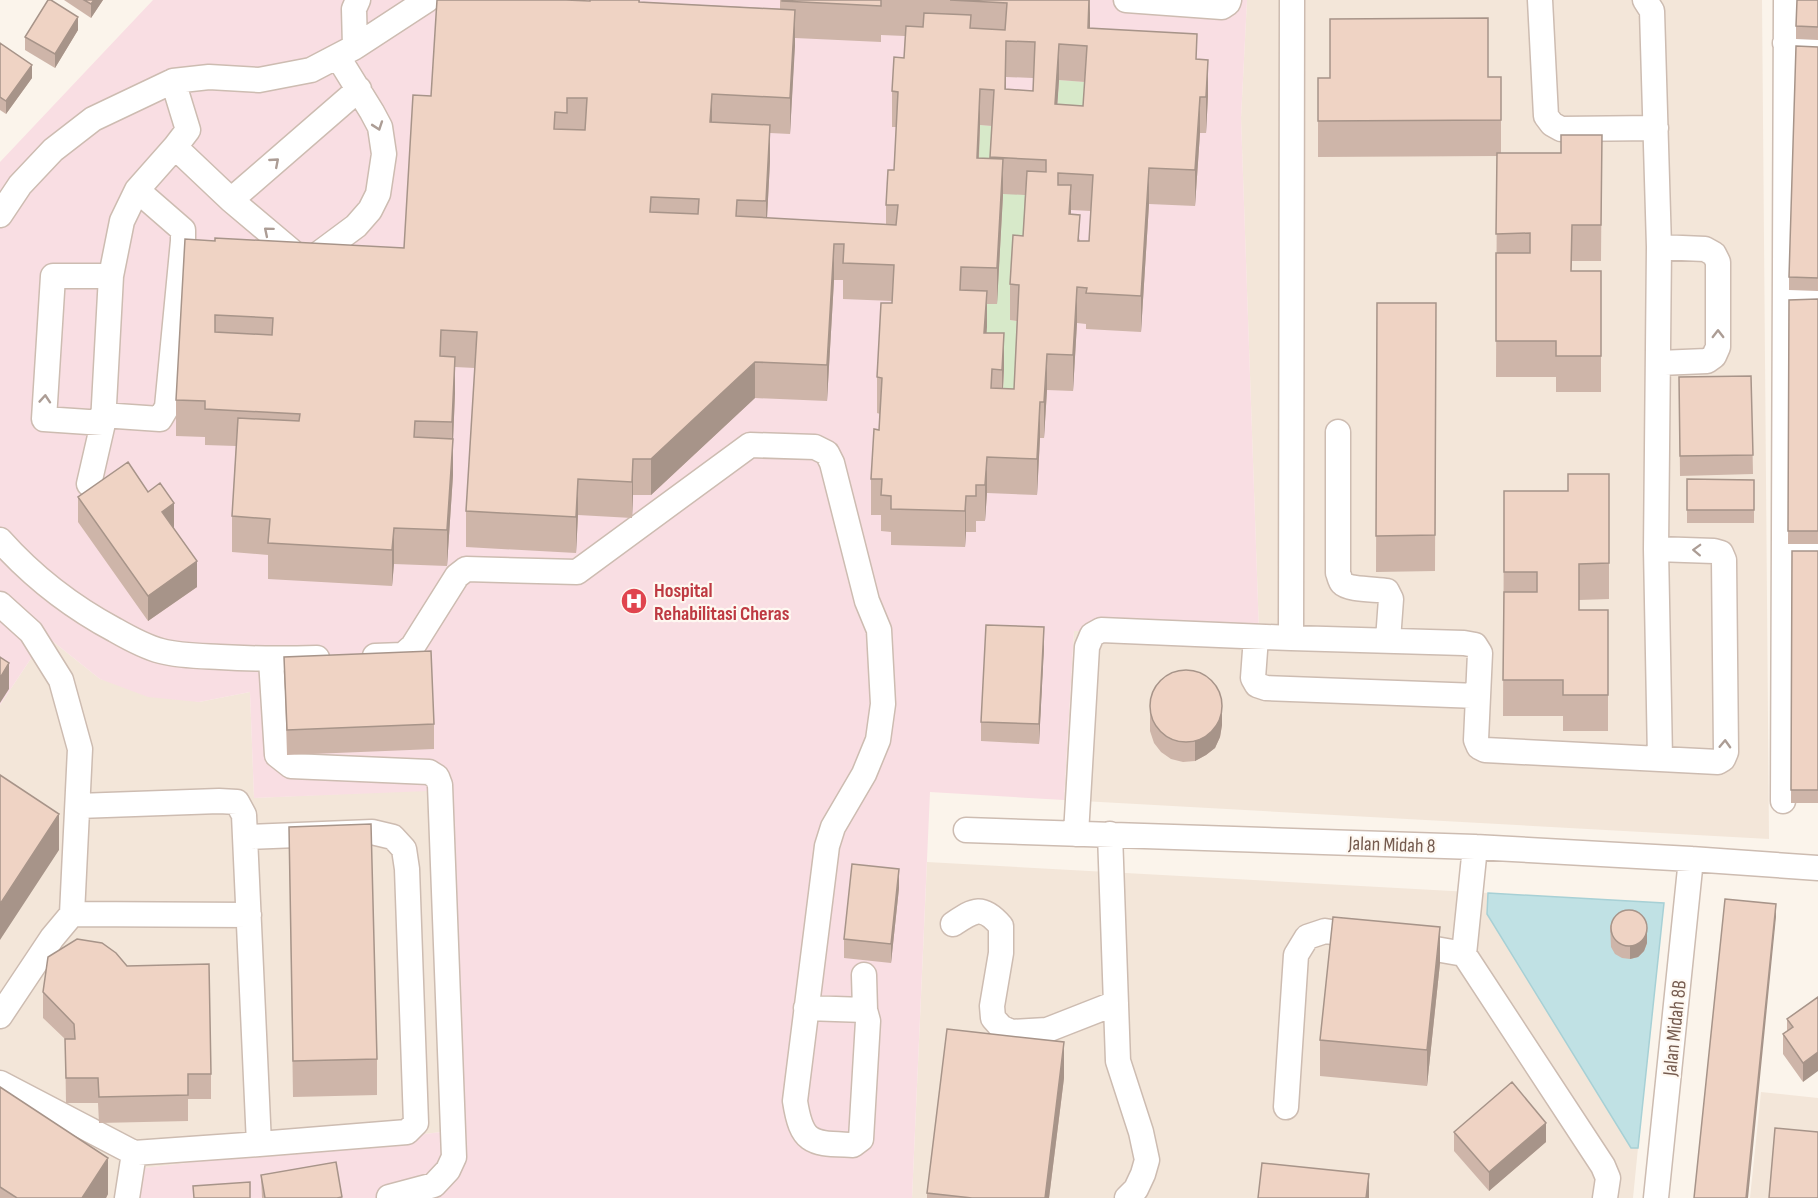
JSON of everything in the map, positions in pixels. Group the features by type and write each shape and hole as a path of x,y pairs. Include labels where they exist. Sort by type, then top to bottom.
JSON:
{"street":[{"path":"175,147 231,200 295,254 306,257 317,255 356,226 370,210 378,194 384,154 380,127 359,89 347,52 354,9 358,0"},
{"path":"0,215 20,185 53,150 93,119 173,81 209,77 260,80 311,70 347,52 427,0"},
{"path":"1125,0 1222,7 1229,0"},
{"path":"1291,638 1292,0"},
{"path":"1540,0 1546,116 1552,124 1561,129 1656,128"},
{"path":"1645,0 1652,11 1659,247 1656,549 1660,759"},
{"path":"1783,801 1786,0"},
{"path":"1785,43 1818,43"},
{"path":"89,484 103,419 111,276 122,221 137,190 188,130 173,81"},
{"path":"231,200 359,89"},
{"path":"111,276 53,276 44,418 160,419 167,406 183,230 137,190"},
{"path":"1659,247 1705,249 1714,254 1718,262 1718,347 1714,356 1707,361 1659,363"},
{"path":"1785,294 1818,294"},
{"path":"1338,432 1338,573 1341,582 1348,587 1388,591 1391,598 1388,640"},
{"path":"0,540 22,565 69,602 97,621 160,651 190,656 271,660 403,655 413,646 458,576 466,569 577,572 750,445 815,447 827,453 832,463 867,601 879,630 883,704 878,740 864,774 833,827 827,846 795,1101 805,1134 819,1144 853,1145 861,1139 868,1021 865,1010 864,975"},
{"path":"1076,834 1087,646 1092,635 1101,630 1475,645 1480,653 1476,740 1479,747 1485,750 1718,762 1724,759 1726,752 1724,560 1714,551 1656,549"},
{"path":"1784,551 1818,551"},
{"path":"0,604 31,632 61,680 80,749 72,915 52,938 0,1016"},
{"path":"1256,637 1253,678 1257,685 1266,688 1478,696"},
{"path":"271,660 277,755 283,761 291,766 429,772 437,777 440,785 454,1157 448,1170 434,1185 389,1197"},
{"path":"78,806 219,801 237,802 244,815 259,1144"},
{"name":"Jalan Midah 8","path":"966,830 1475,847 1818,868"},
{"path":"0,1083 134,1153 407,1132 416,1123 407,869 404,849 393,837 372,832 246,837"},
{"path":"1110,834 1118,1061 1141,1132 1146,1160 1136,1189 1127,1198"},
{"path":"1475,847 1464,954 1603,1166 1608,1178 1605,1198"},
{"name":"Jalan Midah 8B","path":"1656,1198 1692,859"},
{"path":"953,924 971,912 983,912 994,918 1001,926 1001,953 992,1006 993,1018 1001,1028 1011,1032 1047,1030 1116,1003"},
{"path":"72,915 249,915"},
{"path":"1286,1107 1296,955 1307,937 1325,931 1464,954"},
{"path":"806,1008 865,1010"},
{"path":"127,1198 134,1153"}],"shaded area":[{"name":"Hospital Rehabilitasi Cheras","path":"153,0 1247,0 1241,118 1259,632 1074,631 1064,800 930,792 912,1198 131,1198 127,1170 441,1132 428,791 254,798 250,692 199,702 148,697 100,679 46,636 0,705 0,162"},
{"path":"1247,0 1762,0 1769,839 1064,800 1074,631 1259,632 1241,118"},
{"path":"46,636 100,679 199,702 250,692 254,798 428,790 441,1132 128,1170 131,1198 0,1198 0,705"},
{"path":"927,862 1488,893 1487,914 1631,1147 1638,1148 1633,1198 912,1198"},
{"path":"1761,1092 1818,1098 1818,1198 1750,1198"}],"green space":[{"path":"1059,80 1087,82 1083,142 1055,140"},
{"path":"980,125 994,126 1046,196 1010,320 1019,321 1014,425 1002,405 1004,370 961,303 997,304 977,194"}],"water":[{"path":"1488,893 1664,903 1638,1148 1631,1148 1487,914"}],"building":[{"path":"48,0 78,17 55,54 25,37"},
{"path":"437,0 639,0 639,2 795,10 790,98 712,94 710,122 770,125 766,201 737,200 736,216 896,225 898,205 886,205 888,170 894,170 898,92 892,91 894,57 904,58 906,26 923,27 924,13 971,15 970,28 1005,30 1007,3 950,0 1089,0 1088,28 1197,34 1196,59 1208,60 1206,97 1200,97 1195,170 1149,168 1141,296 1086,293 1087,288 1077,287 1073,355 1047,354 1044,402 1040,402 1037,459 987,457 985,485 976,485 976,496 966,496 965,511 891,509 891,496 881,495 882,479 871,479 874,429 879,430 882,378 877,377 881,303 892,303 894,265 843,263 844,244 834,244 827,365 755,362 651,459 633,459 632,482 578,479 576,517 466,511 477,332 441,330 440,356 455,357 452,422 415,421 414,437 453,439 447,530 394,528 392,550 268,543 270,519 232,516 238,418 299,421 300,414 205,409 205,401 176,400 185,239 215,241 215,238 404,248 413,95 431,96","holes":["1006,41 1035,42 1033,91 1005,89","1059,44 1087,46 1083,106 1055,104","980,89 994,90 990,157 1046,160 1046,172 1027,171 1023,236 1013,235 1010,284 1019,285 1014,389 991,388 992,369 1002,370 1004,333 984,333 987,291 960,290 961,267 997,268 1003,159 977,158","567,98 587,98 585,130 554,129 555,112 567,113","1058,173 1093,175 1089,241 1078,241 1080,215 1069,214 1071,185 1058,185","651,197 699,199 698,214 650,212","215,315 273,318 272,335 215,332"]},
{"path":"881,0 881,6 782,1"},
{"path":"1797,0 1818,0 1818,27 1796,26"},
{"path":"1488,18 1488,77 1501,77 1501,120 1318,121 1318,78 1330,78 1330,19"},
{"path":"0,43 32,65 6,101 0,97"},
{"path":"1796,46 1818,47 1818,278 1789,277"},
{"path":"1561,135 1602,135 1601,225 1572,225 1571,271 1601,271 1601,356 1556,356 1556,341 1496,341 1496,253 1530,253 1530,233 1496,234 1497,153 1561,153"},
{"path":"1818,299 1818,531 1788,531 1789,300"},
{"path":"1377,303 1436,303 1435,535 1376,536"},
{"path":"1751,376 1753,455 1680,456 1679,377"},
{"path":"128,462 148,492 160,483 174,503 162,512 197,561 148,596 78,497"},
{"path":"1568,474 1609,474 1609,563 1579,564 1579,610 1608,610 1608,695 1563,695 1563,680 1503,680 1504,592 1537,592 1537,572 1504,572 1504,491 1568,491"},
{"path":"1687,479 1754,480 1754,510 1687,510"},
{"path":"1792,551 1818,551 1818,790 1791,790"},
{"path":"986,625 1044,627 1039,724 981,722"},
{"path":"431,651 434,724 287,730 284,657"},
{"path":"0,657 9,663 0,678"},
{"path":"1186,670 1206,676 1216,686 1222,706 1216,726 1206,736 1186,742 1166,736 1156,726 1150,706 1156,686 1166,676"},
{"path":"0,775 59,814 0,904"},
{"path":"371,824 377,1059 293,1061 289,827"},
{"path":"852,864 899,869 891,944 844,939"},
{"path":"1725,899 1776,904 1746,1198 1694,1198"},
{"path":"1629,910 1642,915 1647,928 1642,941 1629,946 1616,941 1611,928 1616,915"},
{"path":"1333,917 1440,927 1427,1050 1320,1040"},
{"path":"77,939 102,943 116,953 127,966 209,964 211,1074 188,1074 188,1095 99,1097 98,1078 66,1078 65,1039 75,1039 74,1024 43,992 48,957"},
{"path":"1818,997 1818,1052 1803,1063 1783,1034 1793,1027 1787,1019"},
{"path":"947,1029 1064,1042 1045,1198 972,1198 927,1193"},
{"path":"1512,1082 1546,1123 1489,1172 1454,1132"},
{"path":"0,1087 108,1158 82,1198 17,1198 0,1187"},
{"path":"1775,1128 1818,1132 1818,1198 1769,1198"},
{"path":"336,1162 342,1197 265,1198 261,1175"},
{"path":"1262,1163 1369,1174 1366,1198 1258,1198"},
{"path":"250,1182 250,1198 194,1198 193,1186"}],"place":[{"name":"Hospital Rehabilitasi Cheras","path":"634,601"}]}
